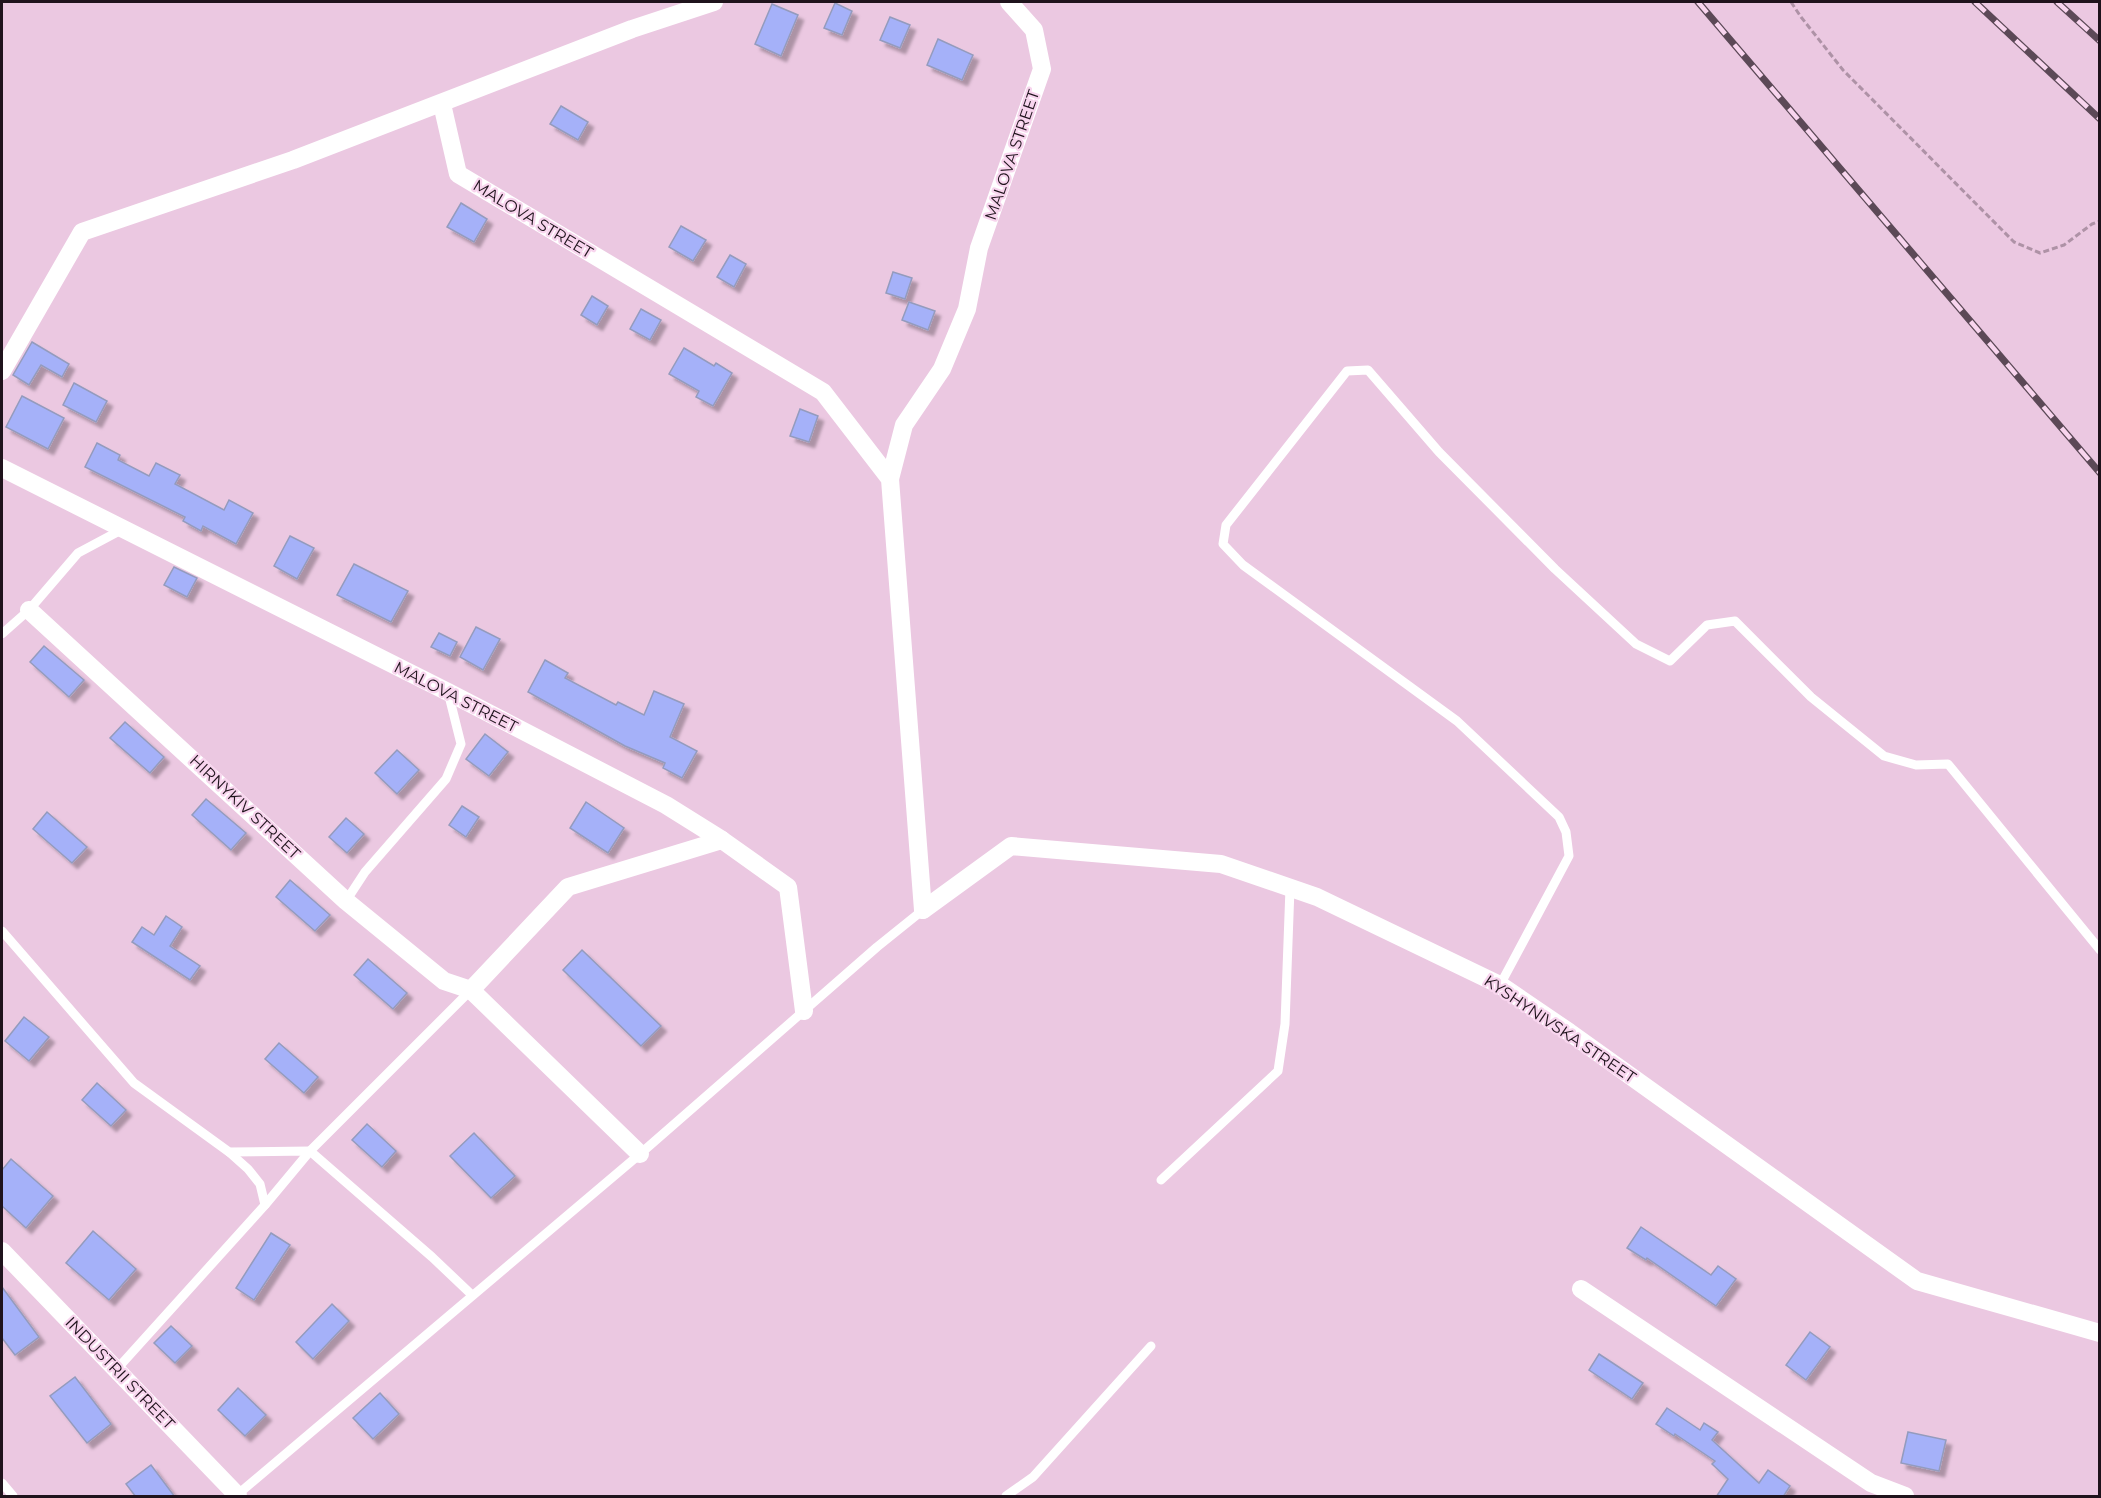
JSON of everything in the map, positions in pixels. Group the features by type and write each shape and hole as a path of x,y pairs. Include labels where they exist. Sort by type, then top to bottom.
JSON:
{"street":[{"path":"2,371 82,232 293,160 632,29 714,2"},
{"name":"MALOVA STREET","path":"923,910 890,479 904,425 942,369 967,309 980,248 1042,69 1034,30 1009,2"},
{"name":"MALOVA STREET","path":"442,104 458,174 823,392 890,479"},
{"name":"MALOVA STREET","path":"2,468 448,692 666,805 722,840 788,887 804,1011"},
{"name":"HIRNYKIV STREET","path":"29,610 346,901 444,981 471,990 640,1154"},
{"path":"471,990 568,887 722,840"},
{"name":"KYSHYNIVSKA STREET","path":"923,910 1011,846 1221,864 1317,897 1500,985 1917,1281 2100,1333"},
{"name":"INDUSTRII STREET","path":"2,1251 237,1496"},
{"path":"1581,1288 1871,1482 1905,1497"}],"lane":[{"path":"1500,985 1569,856 1566,832 1559,817 1457,721 1243,566 1223,544 1226,525 1347,371 1368,370 1439,452 1555,569 1636,644 1670,661 1707,625 1736,621 1811,697 1884,756 1916,765 1948,764 2100,950"},
{"path":"2,634 29,610 78,553 123,529"},
{"path":"346,901 365,872 446,779 461,744 448,692"},
{"path":"1161,1180 1278,1071 1286,1024 1290,888"},
{"path":"237,1496 923,910"},
{"path":"2,931 134,1083 229,1152 248,1169 260,1184 265,1205"},
{"path":"117,1369 265,1205 310,1151 471,990"},
{"path":"229,1152 310,1151 432,1257 472,1295"},
{"path":"1006,1497 1034,1477 1151,1346"},
{"path":"2,1483 13,1497"}],"path":[{"path":"1791,2 1843,70 2014,242 2040,253 2064,245 2092,224 2100,221"}],"building":[{"path":"835,3 852,11 842,35 824,28"},
{"path":"772,4 798,15 781,56 755,44"},
{"path":"890,17 910,25 900,48 880,40"},
{"path":"938,39 973,55 962,80 927,65"},
{"path":"561,106 588,122 578,140 550,124"},
{"path":"461,203 487,219 474,242 447,227"},
{"path":"681,226 706,240 693,261 669,247"},
{"path":"730,255 746,264 734,287 717,277"},
{"path":"893,272 912,278 905,299 886,293"},
{"path":"592,296 608,306 597,325 581,315"},
{"path":"909,302 935,311 928,330 902,320"},
{"path":"641,309 661,320 650,340 630,329"},
{"path":"32,342 69,364 62,377 41,365 29,385 13,375"},
{"path":"684,348 714,366 716,363 732,373 713,406 696,397 699,391 669,374"},
{"path":"74,383 107,401 96,422 63,405"},
{"path":"22,396 64,418 48,449 6,427"},
{"path":"800,409 818,416 809,442 790,436"},
{"path":"97,443 120,455 118,460 149,476 156,463 180,475 175,484 224,510 229,500 253,513 236,544 203,526 201,531 183,521 185,517 85,467"},
{"path":"290,536 314,548 297,579 274,566"},
{"path":"354,564 408,591 391,622 337,595"},
{"path":"174,567 197,578 187,597 164,585"},
{"path":"476,627 500,639 483,670 460,657"},
{"path":"439,633 457,642 450,656 431,647"},
{"path":"44,646 84,680 69,697 30,662"},
{"path":"545,660 568,673 565,678 616,705 618,702 644,715 654,691 684,704 670,737 697,751 682,778 663,768 665,763 625,746 528,692"},
{"path":"125,722 164,757 150,773 110,738"},
{"path":"485,734 508,752 489,776 466,759"},
{"path":"397,750 419,770 397,794 375,773"},
{"path":"206,799 246,833 231,850 192,815"},
{"path":"586,802 624,828 608,853 570,828"},
{"path":"462,806 479,817 466,837 449,825"},
{"path":"47,812 87,847 72,863 33,829"},
{"path":"346,818 364,834 347,853 329,837"},
{"path":"290,880 330,915 315,931 276,897"},
{"path":"166,916 182,927 170,946 200,966 190,980 132,942 142,927 154,935"},
{"path":"582,950 661,1026 641,1046 563,970"},
{"path":"368,959 407,993 393,1009 354,975"},
{"path":"24,1017 49,1037 29,1061 5,1041"},
{"path":"279,1043 318,1077 304,1093 265,1059"},
{"path":"97,1083 126,1110 111,1126 82,1100"},
{"path":"367,1124 396,1151 382,1167 352,1140"},
{"path":"474,1133 515,1176 491,1198 450,1156"},
{"path":"11,1159 53,1196 26,1228 2,1206 2,1170"},
{"path":"1641,1227 1711,1275 1718,1266 1736,1279 1716,1306 1647,1258 1646,1260 1627,1248"},
{"path":"93,1231 136,1269 109,1300 66,1263"},
{"path":"271,1233 290,1245 254,1300 236,1288"},
{"path":"2,1287 39,1337 15,1355 2,1338"},
{"path":"332,1304 349,1321 313,1359 296,1342"},
{"path":"171,1326 192,1346 175,1363 154,1343"},
{"path":"1810,1332 1830,1347 1806,1380 1786,1365"},
{"path":"1599,1354 1643,1383 1632,1399 1589,1370"},
{"path":"75,1377 111,1424 87,1443 50,1396"},
{"path":"238,1388 266,1415 245,1436 218,1410"},
{"path":"380,1393 399,1414 373,1439 353,1418"},
{"path":"1667,1408 1700,1430 1704,1423 1718,1432 1712,1440 1759,1483 1768,1470 1790,1486 1783,1497 1716,1497 1728,1479 1712,1464 1715,1461 1656,1424"},
{"path":"1908,1432 1946,1440 1939,1471 1901,1463"},
{"path":"151,1465 175,1497 136,1497 126,1484"}],"railway":[{"path":"1698,2 2100,473"},
{"path":"1975,2 2100,119"},
{"path":"2057,2 2100,41"}]}
